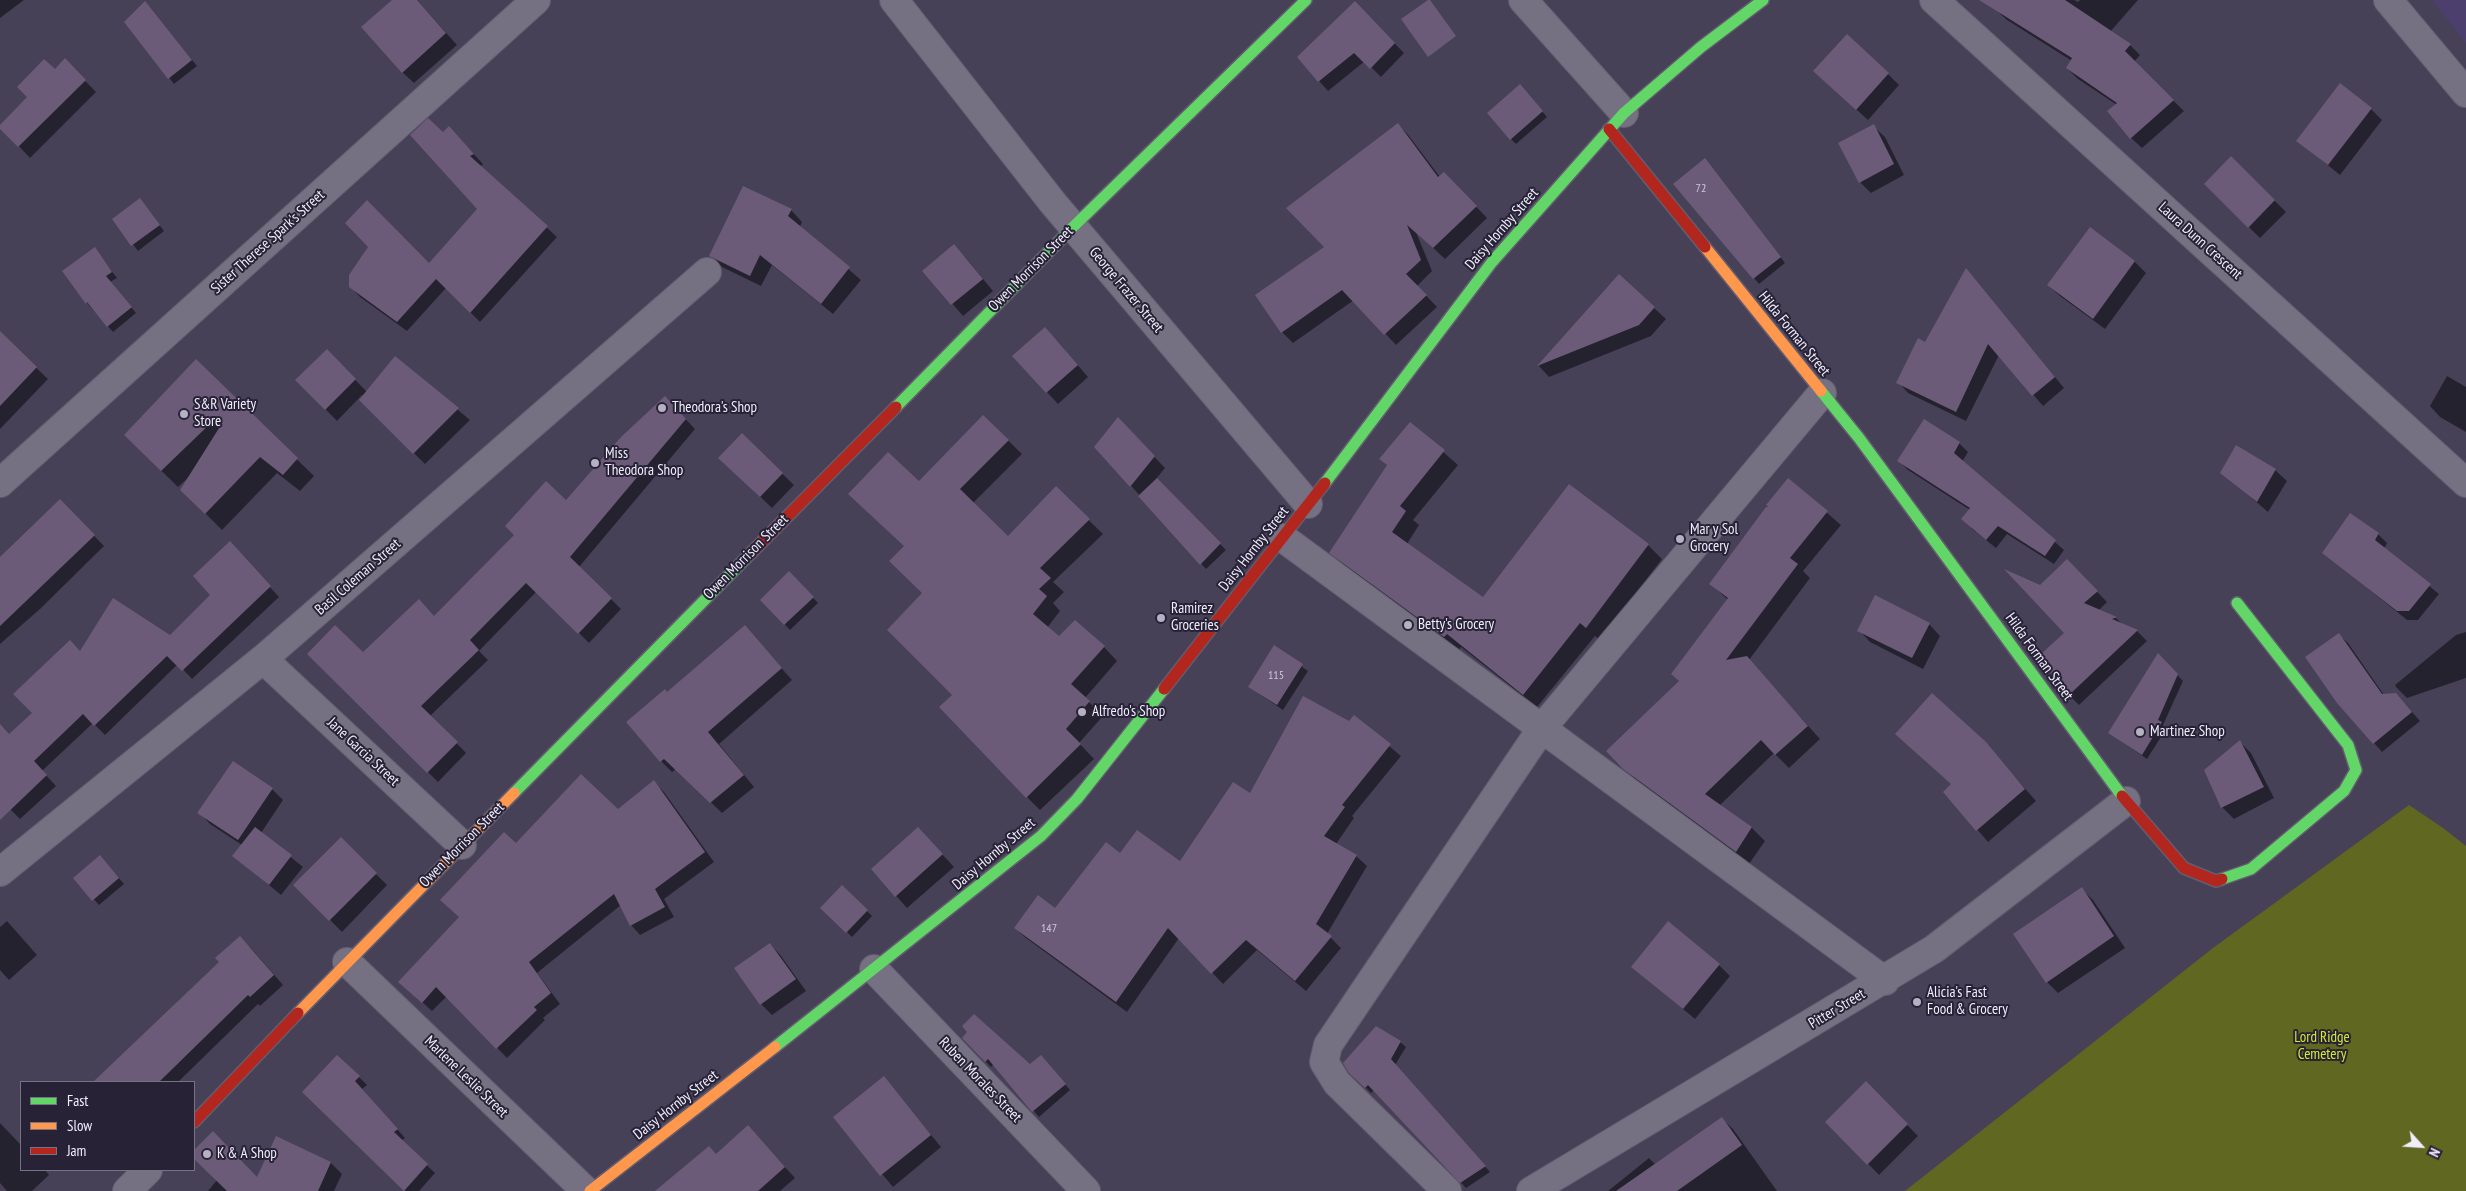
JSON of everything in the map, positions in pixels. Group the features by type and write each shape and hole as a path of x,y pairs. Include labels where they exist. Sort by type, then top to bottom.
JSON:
{"street":[{"name":"Sister Therese Spark's Street","path":"0,483 536,0"},
{"name":"George Frazer Street","path":"894,0 1073,227 1308,504"},
{"name":"Owen Morrison Street","path":"195,1121 347,962 1073,227 1306,0"},
{"path":"1523,0 1616,121"},
{"name":"Daisy Hornby Street","path":"590,1191 1003,868 1041,836 1077,799 1283,538 1492,262 1616,121 1700,47 1763,0"},
{"name":"Laura Dunn Crescent","path":"1934,0 2466,483"},
{"path":"2388,0 2466,93"},
{"name":"Hilda Forman Street","path":"1616,121 1822,393 1859,438 2126,801 2184,868 2216,881 2251,869 2344,791 2356,770 2348,745 2237,603"},
{"name":"Basil Coleman Street","path":"0,872 264,659 707,272"},
{"path":"1447,1191 1337,1083 1324,1062 1328,1045 1542,728 1822,393"},
{"path":"1283,538 1885,981"},
{"name":"Jane Garcia Street","path":"264,659 462,845"},
{"name":"Pitter Street","path":"1531,1191 1885,981 1934,949 2126,801"},
{"name":"Marlene Leslie Street","path":"347,962 586,1191"},
{"name":"Ruben Morales Street","path":"874,969 1086,1191"},
{"path":"128,1191 147,1171"}],"shaded area":[{"path":"2432,0 2466,0 2466,43"}],"green space":[{"name":"Lord Ridge Cemetery","path":"2409,805 2466,846 2466,1191 1905,1191 2213,948"}],"building":[{"path":"392,0 417,0 446,33 402,73 361,27"},
{"path":"1430,0 1456,36 1428,57 1401,19"},
{"path":"1979,0 2065,0 2131,44 2125,51 2174,100 2130,139 2107,111 2117,103 2066,68 2072,58"},
{"path":"145,1 192,60 168,79 124,22"},
{"path":"1355,1 1395,43 1370,69 1354,53 1318,82 1297,57"},
{"path":"1847,34 1889,73 1856,110 1813,71"},
{"path":"65,58 86,80 18,147 0,129 0,125 27,97 17,87 44,59 55,69"},
{"path":"2340,83 2372,108 2328,165 2296,141"},
{"path":"1520,84 1543,111 1510,140 1487,113"},
{"path":"428,118 443,132 449,126 474,154 470,156 548,226 470,313 436,279 397,322 349,287 349,275 368,247 345,223 367,200 429,263 477,209 410,135"},
{"path":"1398,123 1438,177 1444,172 1477,206 1433,248 1407,225 1421,260 1406,274 1427,295 1384,335 1342,290 1281,333 1255,295 1324,247 1286,208"},
{"path":"1874,124 1894,164 1859,183 1838,143"},
{"path":"2231,156 2275,200 2248,228 2204,184"},
{"path":"1705,158 1781,257 1753,279 1673,184"},
{"path":"743,186 792,209 788,216 850,267 821,304 760,255 750,276 709,256"},
{"path":"140,198 160,225 131,246 112,219"},
{"path":"2090,227 2135,261 2093,319 2047,285"},
{"path":"954,244 983,279 951,305 922,271"},
{"path":"95,247 112,272 106,276 132,307 107,327 87,302 86,304 62,271"},
{"path":"1966,268 2055,377 2032,396 1988,344 1956,412 1896,383 1918,338 1925,342"},
{"path":"1619,274 1655,307 1639,325 1537,366"},
{"path":"1045,327 1078,365 1046,393 1012,356"},
{"path":"0,331 37,367 0,406"},
{"path":"327,349 356,379 325,410 295,380"},
{"path":"395,356 459,408 413,454 359,400"},
{"path":"196,359 298,458 283,475 260,457 205,514 180,490 221,425 214,420 161,471 124,435"},
{"path":"665,396 686,419 570,557 612,598 578,634 526,583 470,640 479,650 421,706 458,742 427,773 307,654 335,625 363,652 419,599 434,616 514,535 505,526 546,481 566,500 621,437"},
{"path":"983,415 1009,440 960,489 1008,536 1056,486 1090,519 1040,568 1051,578 1039,589 1047,596 1033,614 1059,636 1075,620 1105,646 1071,684 1090,701 1066,729 1081,744 1026,798 939,707 952,695 887,630 922,593 889,561 904,546 848,494 888,452 919,481"},
{"path":"1118,417 1155,456 1130,487 1094,447"},
{"path":"1924,419 1960,442 1954,453 2056,540 2045,556 1998,526 1986,540 1961,519 1970,508 1897,461"},
{"path":"1410,422 1445,450 1400,506 1406,511 1392,532 1483,597 1569,484 1649,544 1586,628 1580,623 1523,695 1447,634 1444,637 1329,553 1387,465 1379,459"},
{"path":"742,433 783,473 760,497 718,458"},
{"path":"2236,445 2276,469 2257,502 2220,473"},
{"path":"1157,478 1221,543 1200,565 1138,496"},
{"path":"1788,478 1828,511 1790,558 1798,564 1726,660 1747,656 1808,726 1775,755 1761,740 1705,794 1752,827 1736,852 1623,769 1606,751 1679,681 1671,674 1728,598 1709,584 1766,507 1769,507 1766,505"},
{"path":"60,499 95,535 0,626 0,557"},
{"path":"2350,513 2379,533 2375,540 2431,584 2409,611 2397,611 2322,553"},
{"path":"230,541 271,586 182,671 167,656 94,726 83,714 34,761 47,775 0,820 0,724 9,734 32,713 13,694 70,640 80,651 113,598 170,635 210,595 193,576"},
{"path":"2067,559 2098,591 2084,603 2117,617 2112,619 2138,630 2068,696 2039,656 2064,633 2004,569 2040,585"},
{"path":"789,571 814,597 784,625 760,600"},
{"path":"1875,595 1930,623 1912,658 1857,631"},
{"path":"745,625 782,668 708,732 744,775 710,803 664,759 660,762 626,722 665,689 667,692"},
{"path":"2339,633 2382,694 2396,693 2412,712 2373,744 2337,703 2305,657"},
{"path":"1274,645 1303,664 1277,705 1248,687"},
{"path":"2158,653 2178,674 2158,720 2162,722 2142,755 2108,733"},
{"path":"1932,693 1986,742 2025,789 1976,831 1943,792 1951,784 1895,734"},
{"path":"1303,696 1349,721 1354,715 1391,744 1342,805 1345,807 1324,836 1357,855 1316,924 1332,936 1295,981 1246,940 1211,974 1168,928 1116,1002 1014,928 1038,895 1055,908 1106,842 1120,853 1137,830 1180,861 1233,782 1250,793"},
{"path":"2240,740 2264,787 2221,808 2204,770"},
{"path":"233,761 273,788 238,840 197,813"},
{"path":"581,774 618,809 654,780 705,852 655,889 665,907 630,926 614,894 529,962 551,993 534,1007 537,1010 496,1049 436,987 422,1003 398,982 459,917 440,900 504,832 516,843"},
{"path":"255,827 292,855 269,885 232,856"},
{"path":"918,827 943,854 895,897 871,869"},
{"path":"341,837 377,873 329,921 293,885"},
{"path":"100,855 119,878 92,901 73,878"},
{"path":"842,885 868,910 846,933 820,908"},
{"path":"2082,887 2114,936 2046,983 2013,934"},
{"path":"1668,921 1720,964 1683,1009 1631,967"},
{"path":"240,936 274,975 250,997 248,995 160,1081 94,1081 219,962 215,958"},
{"path":"770,943 796,979 760,1005 734,968"},
{"path":"974,1014 1030,1064 1041,1055 1066,1084 1032,1112 988,1059 985,1062 962,1038 967,1032 962,1026"},
{"path":"1376,1026 1401,1041 1391,1059 1486,1166 1460,1183 1368,1085 1365,1088 1349,1073 1343,1063"},
{"path":"337,1055 360,1076 355,1081 398,1129 394,1132 428,1164 404,1191 302,1092"},
{"path":"884,1076 931,1135 880,1176 833,1117"},
{"path":"1866,1081 1908,1124 1867,1165 1825,1122"},
{"path":"1722,1117 1742,1145 1677,1191 1616,1191"},
{"path":"748,1125 785,1167 758,1191 655,1191 709,1146 716,1154"},
{"path":"213,1131 257,1177 276,1136 331,1162 318,1191 227,1191 195,1160 195,1149"}],"traffic: fast":[{"path":"896,407 1073,227 1306,0"},
{"path":"1325,483 1492,262 1624,113 1701,47 1763,0"},
{"path":"1821,391 1859,438 2122,796"},
{"path":"514,793 751,553"},
{"path":"2222,879 2251,869 2344,791 2356,770 2348,745 2237,603"},
{"path":"775,1047 1041,836 1077,799 1164,689"}],"traffic: slow":[{"path":"1705,247 1821,391"},
{"path":"298,1013 514,793"},
{"path":"590,1191 775,1047"}],"traffic: jam":[{"path":"1609,129 1705,247"},
{"path":"751,553 896,407"},
{"path":"1164,689 1325,483"},
{"path":"2122,796 2184,868 2216,881 2222,879"},
{"path":"195,1121 298,1013"}],"place":[{"name":"Theodora's Shop","path":"662,408"},
{"name":"S&R Variety Store","path":"184,414"},
{"name":"Miss Theodora Shop","path":"595,463"},
{"name":"Mar y Sol Grocery","path":"1680,539"},
{"name":"Ramirez Groceries","path":"1161,618"},
{"name":"Betty's Grocery","path":"1408,625"},
{"name":"Alfredo's Shop","path":"1082,712"},
{"name":"Martinez Shop","path":"2140,732"},
{"name":"Alicia's Fast Food & Grocery","path":"1917,1002"},
{"name":"K & A Shop","path":"207,1154"}]}
